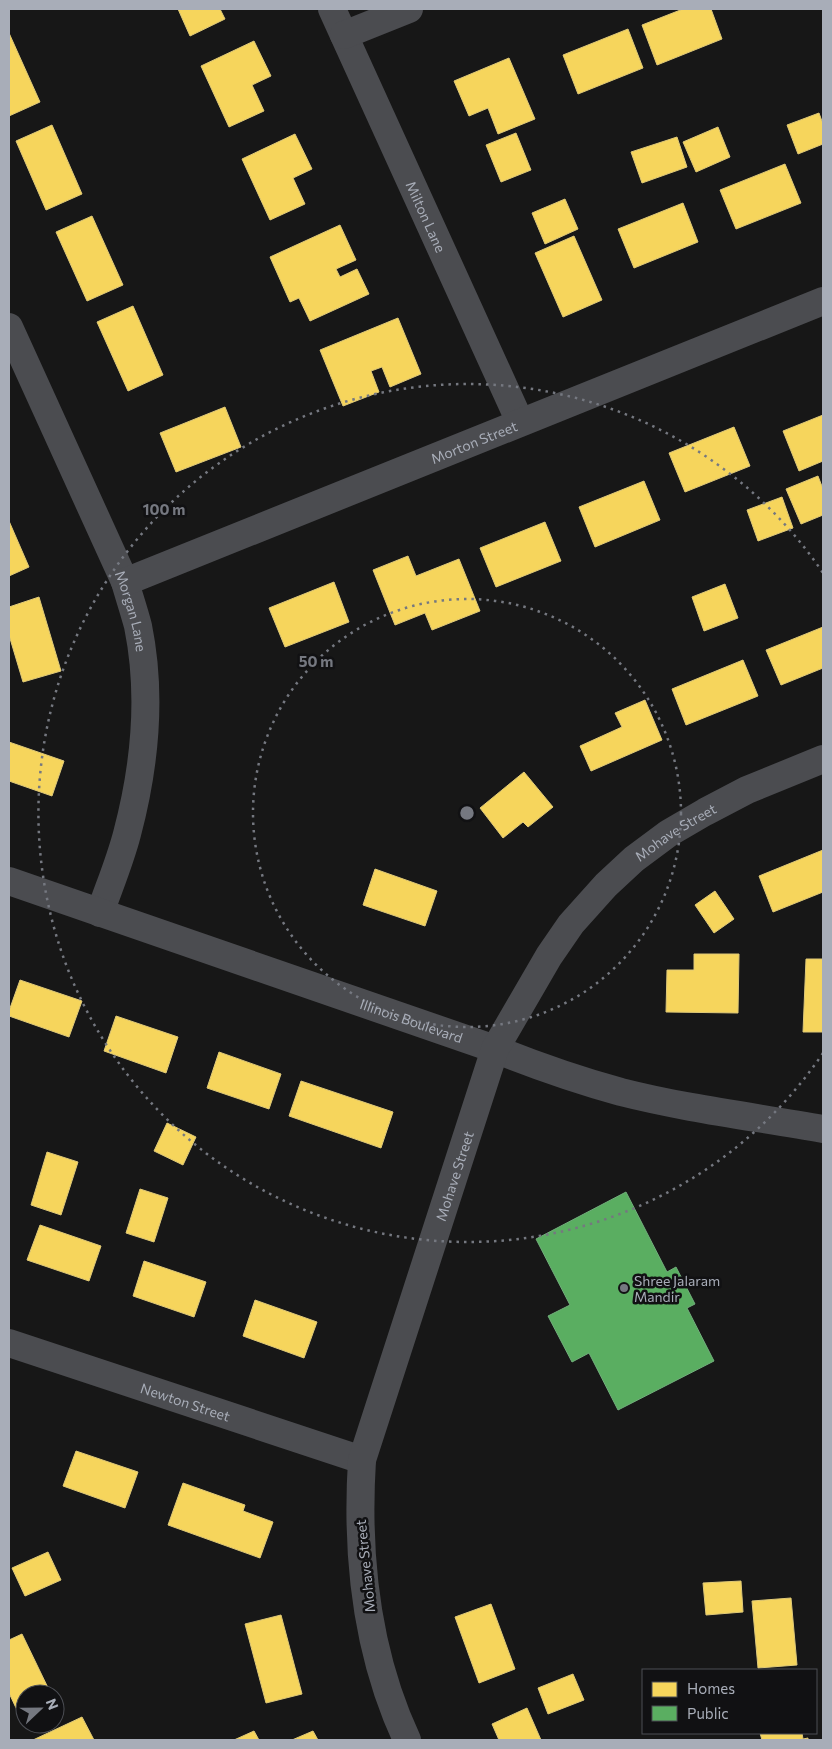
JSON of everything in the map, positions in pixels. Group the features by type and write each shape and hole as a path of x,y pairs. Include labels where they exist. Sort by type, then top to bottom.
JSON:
{"street":[{"name":"Milton Lane","path":"332,9 520,422"},
{"path":"344,35 409,9"},
{"name":"Morton Street","path":"125,582 823,301"},
{"name":"Morgan Lane","path":"9,328 125,582 138,626 144,668 146,711 140,775 127,836 100,913"},
{"name":"Mohave Street","path":"407,1740 384,1681 372,1632 360,1537 359,1502 362,1460 496,1049 549,956 571,924 606,885 634,859 669,833 705,812 747,790 823,759"},
{"name":"Illinois Boulevard","path":"9,881 496,1049 546,1069 622,1092 683,1105 823,1129"},
{"name":"Newton Street","path":"9,1343 362,1460"}],"building: Homes":[{"path":"178,9 220,9 225,19 190,36"},
{"path":"683,9 711,9 722,39 657,65 642,25"},
{"path":"628,29 643,68 578,94 563,55"},
{"path":"9,33 40,102 9,116"},
{"path":"254,41 271,76 252,85 264,111 229,127 201,66"},
{"path":"509,58 535,119 498,134 488,108 469,116 454,81"},
{"path":"819,113 823,124 823,144 798,154 787,125"},
{"path":"52,125 82,194 46,210 16,141"},
{"path":"718,127 730,157 696,172 683,142"},
{"path":"516,133 531,170 501,182 486,145"},
{"path":"295,134 312,169 293,178 305,204 270,220 242,159"},
{"path":"677,137 687,167 642,183 631,152"},
{"path":"785,164 801,203 736,229 720,190"},
{"path":"565,199 578,229 545,244 532,213"},
{"path":"683,203 698,242 634,268 618,229"},
{"path":"92,216 123,285 87,301 56,232"},
{"path":"340,225 356,260 336,269 340,277 357,269 369,294 310,321 299,298 290,302 270,257"},
{"path":"574,236 602,300 563,317 535,253"},
{"path":"133,306 163,375 128,391 97,322"},
{"path":"398,318 421,374 390,387 382,367 371,371 379,392 343,406 320,350"},
{"path":"225,407 241,447 176,472 160,433"},
{"path":"823,415 823,461 799,471 783,431"},
{"path":"734,427 750,466 685,492 669,453"},
{"path":"818,476 823,489 823,515 801,524 786,489"},
{"path":"644,481 660,520 595,547 579,507"},
{"path":"782,497 793,528 758,541 747,510"},
{"path":"9,521 29,567 9,576"},
{"path":"545,522 561,561 496,587 480,548"},
{"path":"408,556 416,576 459,559 480,611 432,630 425,613 395,625 373,570"},
{"path":"334,582 349,622 285,647 269,608"},
{"path":"725,584 738,618 704,631 692,597"},
{"path":"39,597 61,671 23,682 9,635 9,607"},
{"path":"823,627 823,668 781,685 766,650"},
{"path":"743,660 758,696 686,725 672,689"},
{"path":"645,700 662,740 591,771 580,746 622,727 615,713"},
{"path":"9,742 64,761 52,796 9,781"},
{"path":"524,772 553,807 528,827 523,822 503,838 480,808"},
{"path":"823,850 823,892 773,912 759,876"},
{"path":"375,869 437,891 425,926 363,905"},
{"path":"715,891 734,919 714,933 695,905"},
{"path":"694,954 739,954 738,1013 666,1012 667,970 694,970"},
{"path":"806,959 823,959 823,1032 803,1032"},
{"path":"20,980 82,1001 69,1037 9,1016"},
{"path":"116,1016 178,1037 166,1073 104,1051"},
{"path":"219,1052 281,1074 269,1109 207,1088"},
{"path":"301,1081 393,1112 381,1148 289,1116"},
{"path":"167,1123 196,1137 183,1165 154,1151"},
{"path":"47,1152 78,1162 61,1215 31,1205"},
{"path":"140,1189 168,1198 154,1242 126,1233"},
{"path":"40,1225 101,1246 89,1281 27,1260"},
{"path":"144,1261 206,1282 194,1317 133,1296"},
{"path":"255,1300 317,1322 304,1358 243,1336"},
{"path":"76,1451 138,1472 125,1508 63,1486"},
{"path":"183,1483 245,1505 243,1511 273,1522 260,1558 168,1525"},
{"path":"48,1552 61,1580 25,1596 12,1568"},
{"path":"741,1581 743,1612 706,1615 703,1583"},
{"path":"791,1598 797,1665 758,1668 752,1601"},
{"path":"491,1604 515,1669 479,1683 455,1617"},
{"path":"281,1615 302,1694 266,1703 245,1624"},
{"path":"22,1634 46,1684 15,1684 15,1706 9,1693 9,1640"},
{"path":"573,1674 584,1700 548,1714 538,1688"},
{"path":"527,1708 541,1740 499,1740 492,1724"},
{"path":"82,1717 94,1740 33,1740 46,1734 65,1734 65,1725"},
{"path":"254,1731 259,1740 234,1740"},
{"path":"313,1731 318,1740 292,1740"},
{"path":"760,1734 802,1734 803,1739 808,1738 808,1740 762,1740"}],"building: Public":[{"name":"Shree Jalaram Mandir","path":"626,1192 667,1272 676,1267 695,1304 687,1308 714,1361 618,1410 589,1353 572,1362 548,1316 570,1305 536,1239"}],"place":[{"name":"Shree Jalaram Mandir","path":"624,1288"}]}
